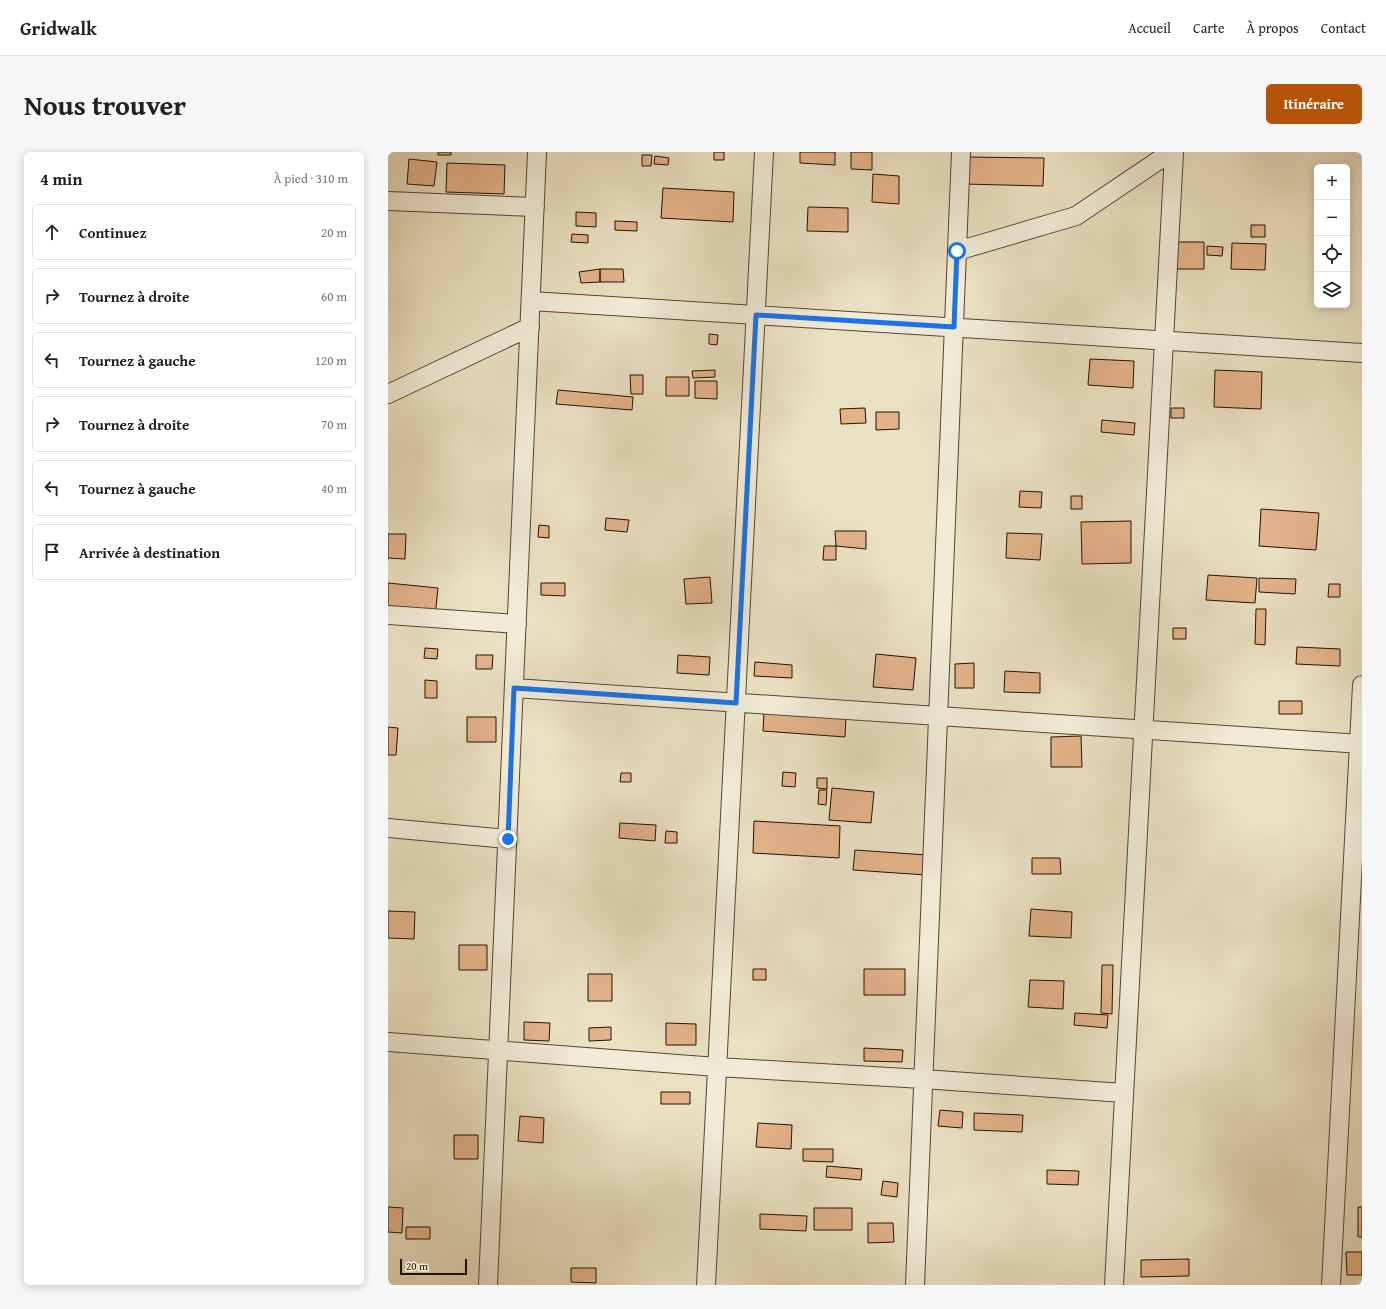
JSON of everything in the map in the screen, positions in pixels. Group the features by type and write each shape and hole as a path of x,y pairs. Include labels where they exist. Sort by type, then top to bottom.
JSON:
{"street":[{"path":"488,1285 537,152"},
{"path":"706,1285 764,152"},
{"path":"915,1285 961,152"},
{"path":"957,251 1076,216 1171,152"},
{"path":"1114,1285 1174,152"},
{"path":"388,201 535,207"},
{"path":"531,301 1362,353"},
{"path":"388,394 530,327"},
{"path":"388,615 517,624"},
{"path":"1331,1285 1362,685"},
{"path":"514,688 1360,744"},
{"path":"388,828 508,839"},
{"path":"388,1042 717,1067 1124,1092"}],"building":[{"path":"438,152 451,152 451,155 438,155"},
{"path":"714,152 724,152 724,160 714,160"},
{"path":"800,152 835,152 835,165 800,163"},
{"path":"851,152 872,152 872,170 851,169"},
{"path":"642,155 652,155 651,166 642,166"},
{"path":"655,156 669,158 668,165 654,164"},
{"path":"965,157 1044,158 1043,186 964,184"},
{"path":"409,159 437,162 434,186 407,184"},
{"path":"447,163 505,165 504,194 446,192"},
{"path":"873,174 899,176 899,204 872,202"},
{"path":"663,188 734,192 733,222 661,218"},
{"path":"808,207 848,208 848,232 807,231"},
{"path":"576,212 596,213 596,227 576,226"},
{"path":"615,221 637,222 637,231 615,230"},
{"path":"1251,225 1265,225 1265,237 1251,237"},
{"path":"572,234 588,235 588,243 571,242"},
{"path":"1176,242 1204,242 1204,269 1177,269"},
{"path":"1232,243 1266,244 1265,270 1231,269"},
{"path":"1207,246 1223,247 1222,256 1207,255"},
{"path":"600,269 623,269 624,282 600,282"},
{"path":"600,269 600,282 581,283 579,272"},
{"path":"709,334 718,335 717,345 709,344"},
{"path":"1090,359 1134,361 1133,388 1088,385"},
{"path":"715,370 715,377 693,378 692,371"},
{"path":"1215,370 1262,372 1261,409 1214,407"},
{"path":"630,375 643,375 643,394 631,394"},
{"path":"666,377 689,377 689,396 666,396"},
{"path":"695,381 717,381 717,399 695,398"},
{"path":"558,390 633,397 632,410 556,404"},
{"path":"865,408 866,423 841,424 840,409"},
{"path":"1171,408 1184,408 1184,418 1171,418"},
{"path":"876,412 899,412 899,429 876,430"},
{"path":"1102,420 1135,423 1134,435 1101,432"},
{"path":"1020,491 1042,492 1041,508 1019,507"},
{"path":"1071,496 1082,496 1082,509 1071,509"},
{"path":"1261,509 1319,513 1316,550 1259,546"},
{"path":"606,518 629,520 627,532 605,530"},
{"path":"1131,521 1131,563 1082,564 1081,522"},
{"path":"539,525 549,526 549,538 538,537"},
{"path":"835,531 866,531 866,549 836,546"},
{"path":"1007,533 1042,534 1040,560 1006,558"},
{"path":"388,534 406,534 405,559 388,558"},
{"path":"824,546 836,546 836,560 823,560"},
{"path":"1208,575 1257,578 1255,603 1206,600"},
{"path":"710,577 712,603 686,604 684,579"},
{"path":"1259,578 1296,579 1295,594 1259,592"},
{"path":"388,583 438,588 435,616 388,611"},
{"path":"541,583 565,583 565,596 541,595"},
{"path":"1329,584 1340,584 1340,597 1328,597"},
{"path":"1256,609 1266,609 1265,645 1255,644"},
{"path":"1173,628 1186,628 1186,639 1173,639"},
{"path":"1297,647 1340,649 1340,666 1296,664"},
{"path":"425,648 438,649 437,659 424,658"},
{"path":"876,654 916,658 913,690 873,687"},
{"path":"476,655 493,655 492,669 476,669"},
{"path":"678,655 710,657 709,675 677,673"},
{"path":"755,662 792,665 792,678 754,676"},
{"path":"974,663 974,688 955,688 955,664"},
{"path":"1005,671 1040,673 1040,693 1004,692"},
{"path":"425,680 437,681 437,698 425,698"},
{"path":"1279,701 1302,701 1302,714 1279,714"},
{"path":"764,711 846,718 845,737 763,731"},
{"path":"467,717 496,717 496,742 467,742"},
{"path":"388,727 398,728 396,755 388,755"},
{"path":"1081,736 1082,767 1051,767 1051,737"},
{"path":"783,772 796,773 795,787 782,786"},
{"path":"621,773 631,773 631,782 620,782"},
{"path":"817,778 827,778 827,789 817,788"},
{"path":"832,788 874,792 871,823 829,820"},
{"path":"819,790 827,790 826,805 818,804"},
{"path":"754,821 840,826 839,858 753,853"},
{"path":"620,823 656,825 655,841 619,838"},
{"path":"666,831 677,832 677,843 665,843"},
{"path":"855,850 927,855 926,875 853,870"},
{"path":"1032,858 1060,858 1061,874 1032,874"},
{"path":"1031,909 1072,912 1071,938 1029,936"},
{"path":"388,911 415,912 414,939 388,938"},
{"path":"459,945 487,945 487,970 459,970"},
{"path":"1102,965 1113,965 1112,1014 1101,1013"},
{"path":"753,969 766,969 766,980 753,980"},
{"path":"864,969 905,969 905,995 864,995"},
{"path":"588,974 612,974 612,1001 588,1001"},
{"path":"1030,980 1064,981 1063,1009 1028,1007"},
{"path":"1075,1013 1108,1015 1107,1028 1074,1025"},
{"path":"524,1022 550,1023 549,1041 524,1040"},
{"path":"666,1023 696,1024 696,1045 666,1045"},
{"path":"611,1027 611,1040 589,1041 589,1028"},
{"path":"864,1048 903,1050 902,1062 864,1061"},
{"path":"661,1092 690,1092 690,1104 661,1104"},
{"path":"940,1110 963,1112 962,1128 938,1126"},
{"path":"974,1113 1023,1115 1022,1132 974,1130"},
{"path":"520,1116 544,1118 543,1143 518,1141"},
{"path":"758,1123 792,1125 791,1149 756,1147"},
{"path":"454,1135 478,1135 478,1159 454,1159"},
{"path":"803,1149 833,1149 833,1162 803,1161"},
{"path":"827,1166 862,1169 861,1180 826,1177"},
{"path":"1047,1170 1079,1171 1078,1185 1047,1184"},
{"path":"883,1181 898,1183 897,1197 881,1195"},
{"path":"388,1207 403,1208 402,1233 388,1232"},
{"path":"1358,1207 1362,1207 1362,1237 1358,1237"},
{"path":"814,1208 852,1208 852,1230 814,1230"},
{"path":"760,1214 807,1216 806,1231 760,1229"},
{"path":"868,1223 893,1223 894,1242 868,1243"},
{"path":"406,1227 430,1227 430,1239 406,1239"},
{"path":"1346,1252 1362,1252 1362,1275 1347,1275"},
{"path":"1189,1259 1189,1276 1141,1277 1141,1260"},
{"path":"571,1268 596,1268 596,1283 571,1282"}],"route":[{"path":"508,839 514,688 736,703 756,315 954,327 957,251"}]}
